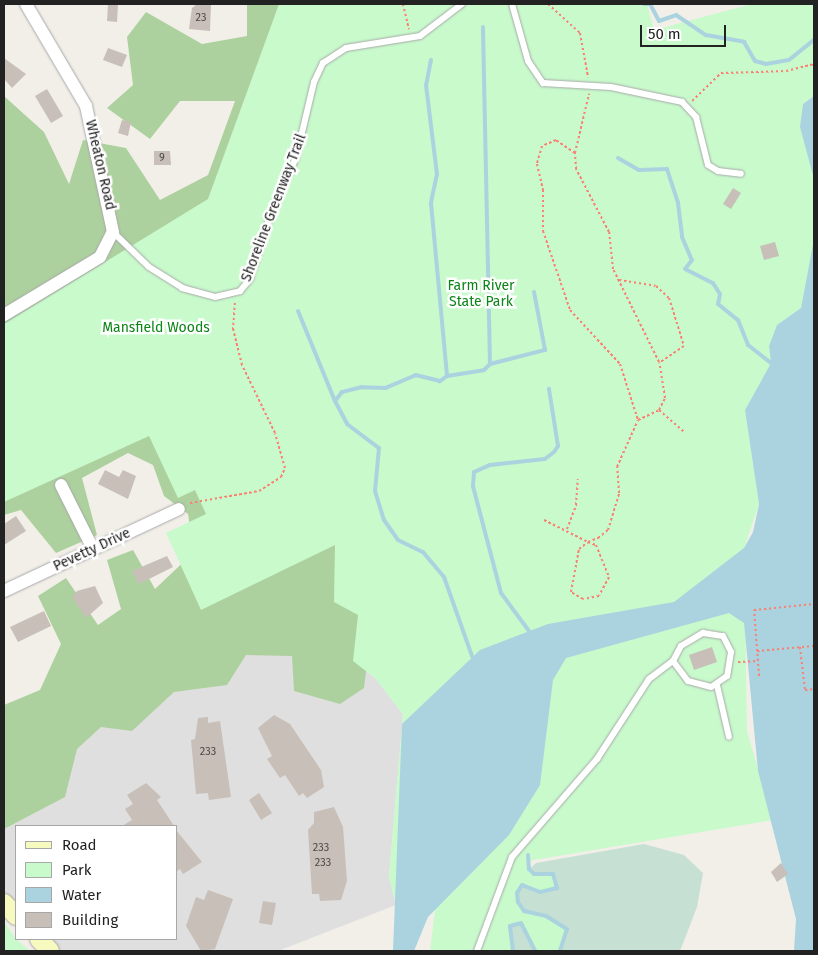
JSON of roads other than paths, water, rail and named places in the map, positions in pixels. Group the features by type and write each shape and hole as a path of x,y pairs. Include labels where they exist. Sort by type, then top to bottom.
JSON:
{"street":[{"name":"Wheaton Road","path":"26,4 86,106 113,232"},
{"path":"4,315 93,262 109,245 113,232"},
{"path":"61,485 93,550"},
{"name":"Pevetty Drive","path":"4,590 179,509"},
{"path":"4,903 15,915"},
{"path":"40,940 50,951"}],"lane":[{"name":"Shoreline Greenway Trail","path":"113,232 149,267 182,288 215,298 234,294 250,279 271,212 296,158 314,82 323,63 346,48 411,39 438,25 462,4"},
{"path":"512,4 528,61 539,79 553,87 589,87 649,93 687,106 696,117 708,165 718,172 742,174"},
{"path":"477,951 512,857 597,759 649,679 673,661 688,640 703,633 719,633 731,652 727,676 717,685 704,688 688,681 673,661"},
{"path":"717,685 729,737"}],"water":[{"path":"814,96 814,179 800,127 803,104"},
{"path":"814,239 814,951 794,951 796,919 758,771 744,623 729,613 566,658 553,680 540,785 509,835 428,917 414,951 393,951 402,724 480,650 548,624 674,602 744,548 753,532 759,504 745,410 771,363 769,346 777,325 801,308"}],"waterway":[{"path":"644,4 650,4 659,21 676,15 706,35 744,42 755,61 766,64 789,60 814,40"},
{"path":"447,376 484,370 490,364 483,27"},
{"path":"431,60 426,85 437,174 431,203 447,376 440,381 416,375 386,388 362,387 342,392 335,401 347,424 379,448 375,491 384,520 398,540 423,552 444,577 472,656"},
{"path":"618,158 639,170 667,169 678,203 682,237 692,260 685,269 713,283 720,294 718,304 738,320 748,345 771,363"},
{"path":"490,364 545,350 534,292"},
{"path":"298,311 335,401"},
{"path":"529,631 501,593 473,486 474,472 490,465 545,459 554,452 558,446 549,389"},
{"path":"528,855 529,869 534,874 553,874 557,888 540,892 522,885 517,893 518,902 524,911 546,916 567,929 560,951"},
{"path":"513,951 510,926 521,923 535,951"}],"park label":[{"name":"Farm River State Park","path":"481,294"},
{"name":"Mansfield Woods","path":"156,328"}]}
